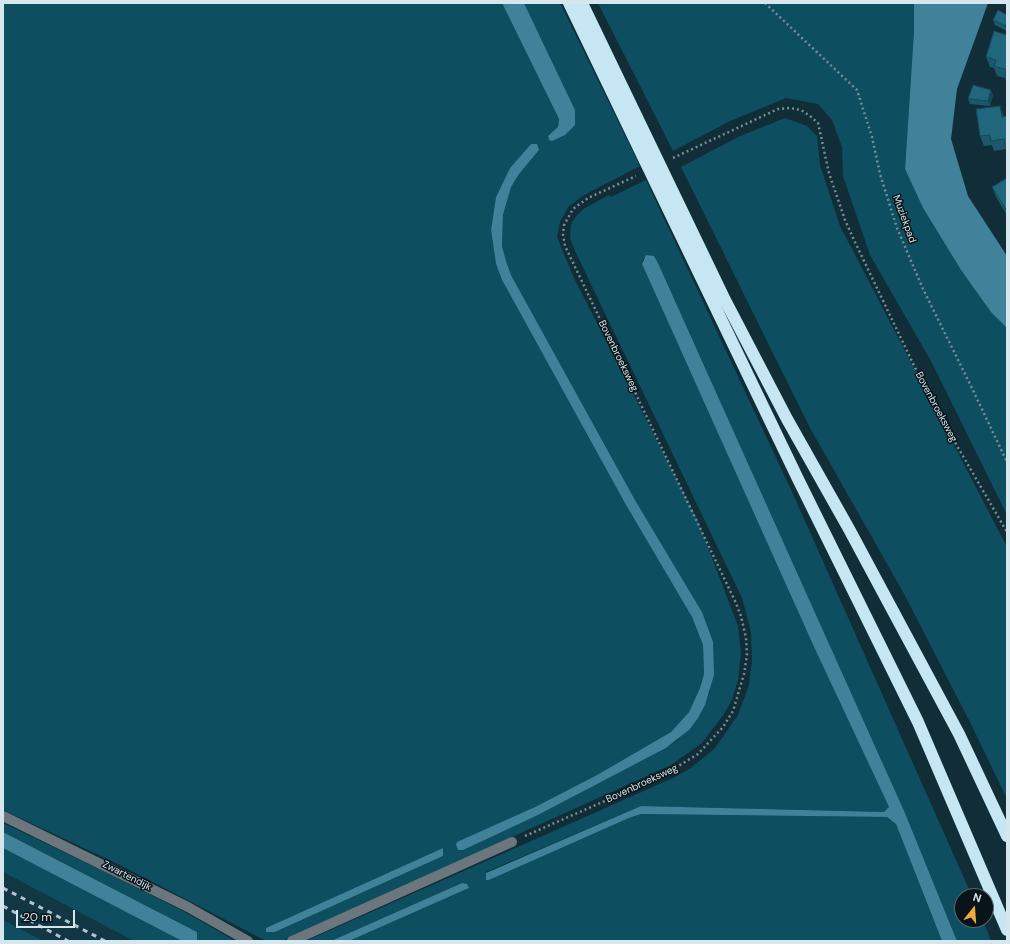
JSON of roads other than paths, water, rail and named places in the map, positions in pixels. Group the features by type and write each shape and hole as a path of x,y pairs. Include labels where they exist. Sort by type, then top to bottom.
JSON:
{"highway":[{"path":"569,3 798,480 918,722 1007,930"},
{"path":"582,3 726,300 787,419 849,529 958,734 1007,836"}],"street":[{"name":"Zwartendijk","path":"3,816 188,907 248,941"},
{"path":"292,941 512,842"}],"railway":[{"path":"3,888 105,941"},
{"path":"3,906 68,941"}]}
